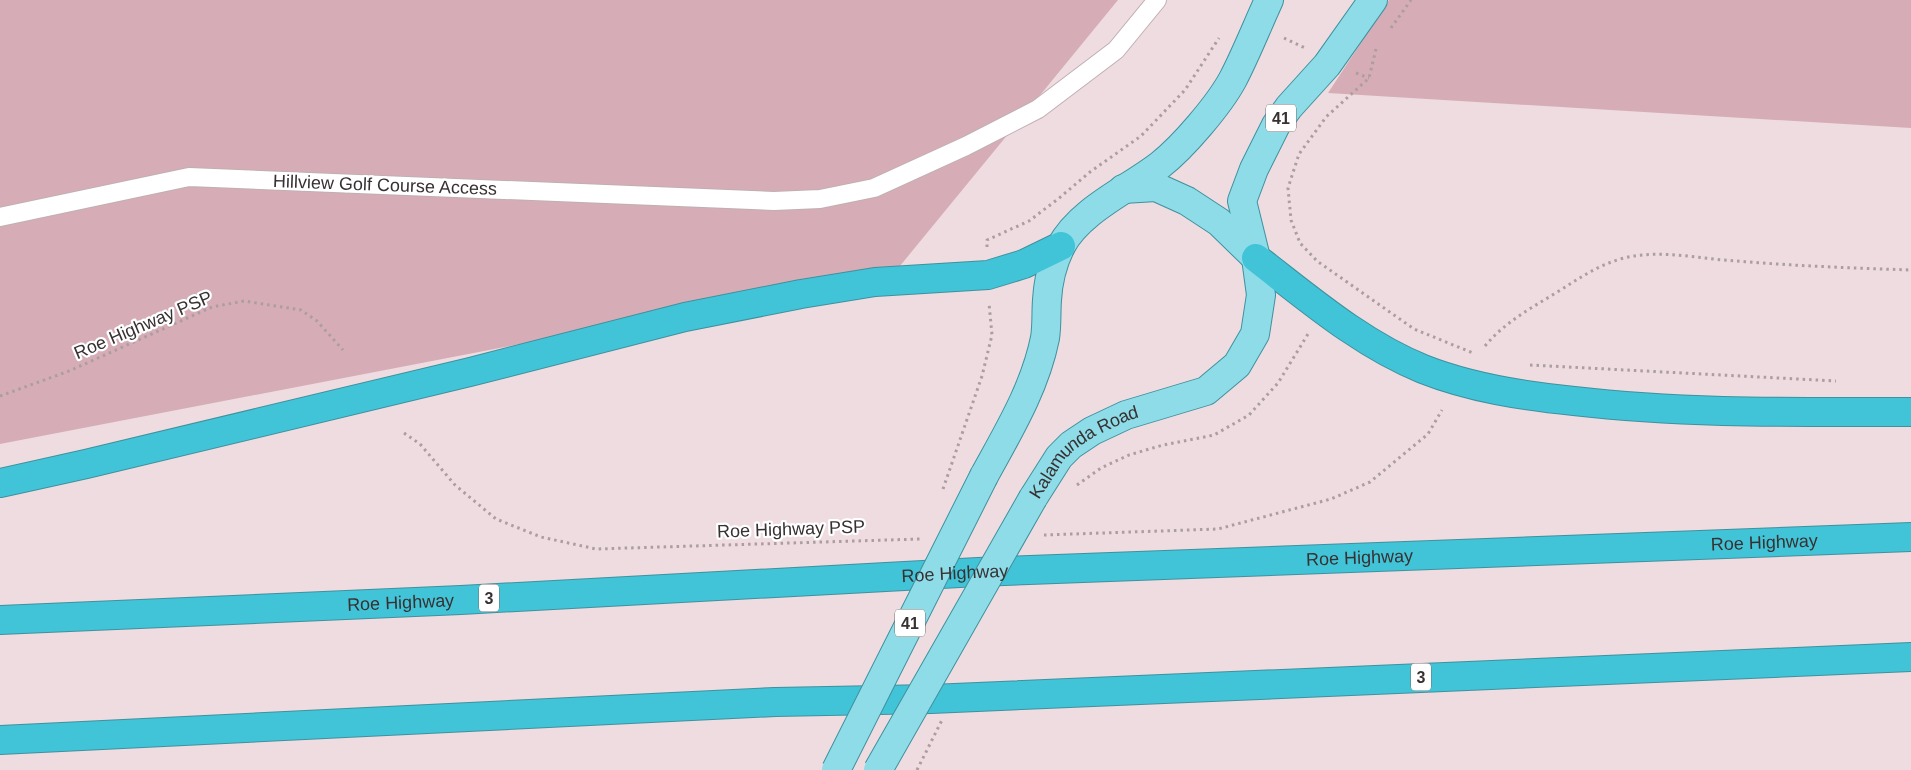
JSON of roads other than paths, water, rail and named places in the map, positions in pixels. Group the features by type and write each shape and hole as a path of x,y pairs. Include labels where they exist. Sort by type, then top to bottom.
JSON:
{"highway":[{"path":"0,483 96,462 460,374 685,317 800,294 875,282 988,275 1024,264 1061,246"},
{"path":"1256,258 1363,338 1422,368 1476,385 1527,396 1618,407 1716,411 1911,412"},
{"name":"Roe Highway","path":"0,620 452,600 978,572 1911,536"},
{"name":"3","path":"0,740 774,702 940,698 1911,657"}],"main road":[{"name":"41","path":"836,770 984,476 1014,422 1035,374 1045,337 1047,298 1052,270 1061,246 1075,226 1123,189 1160,165 1200,125 1232,80 1269,0"},
{"name":"Kalamunda Road","path":"878,770 1033,498 1059,457 1071,445 1092,431 1126,415 1206,391 1236,365 1255,334 1261,295 1256,258 1242,201 1254,169 1276,126 1289,107 1330,61 1373,0"},
{"path":"1123,189 1156,187 1187,201 1219,222 1256,258"}],"lane":[{"name":"Hillview Golf Course Access","path":"0,217 189,178 774,201 820,199 874,188 966,146 1038,109 1116,50 1156,0"}]}
